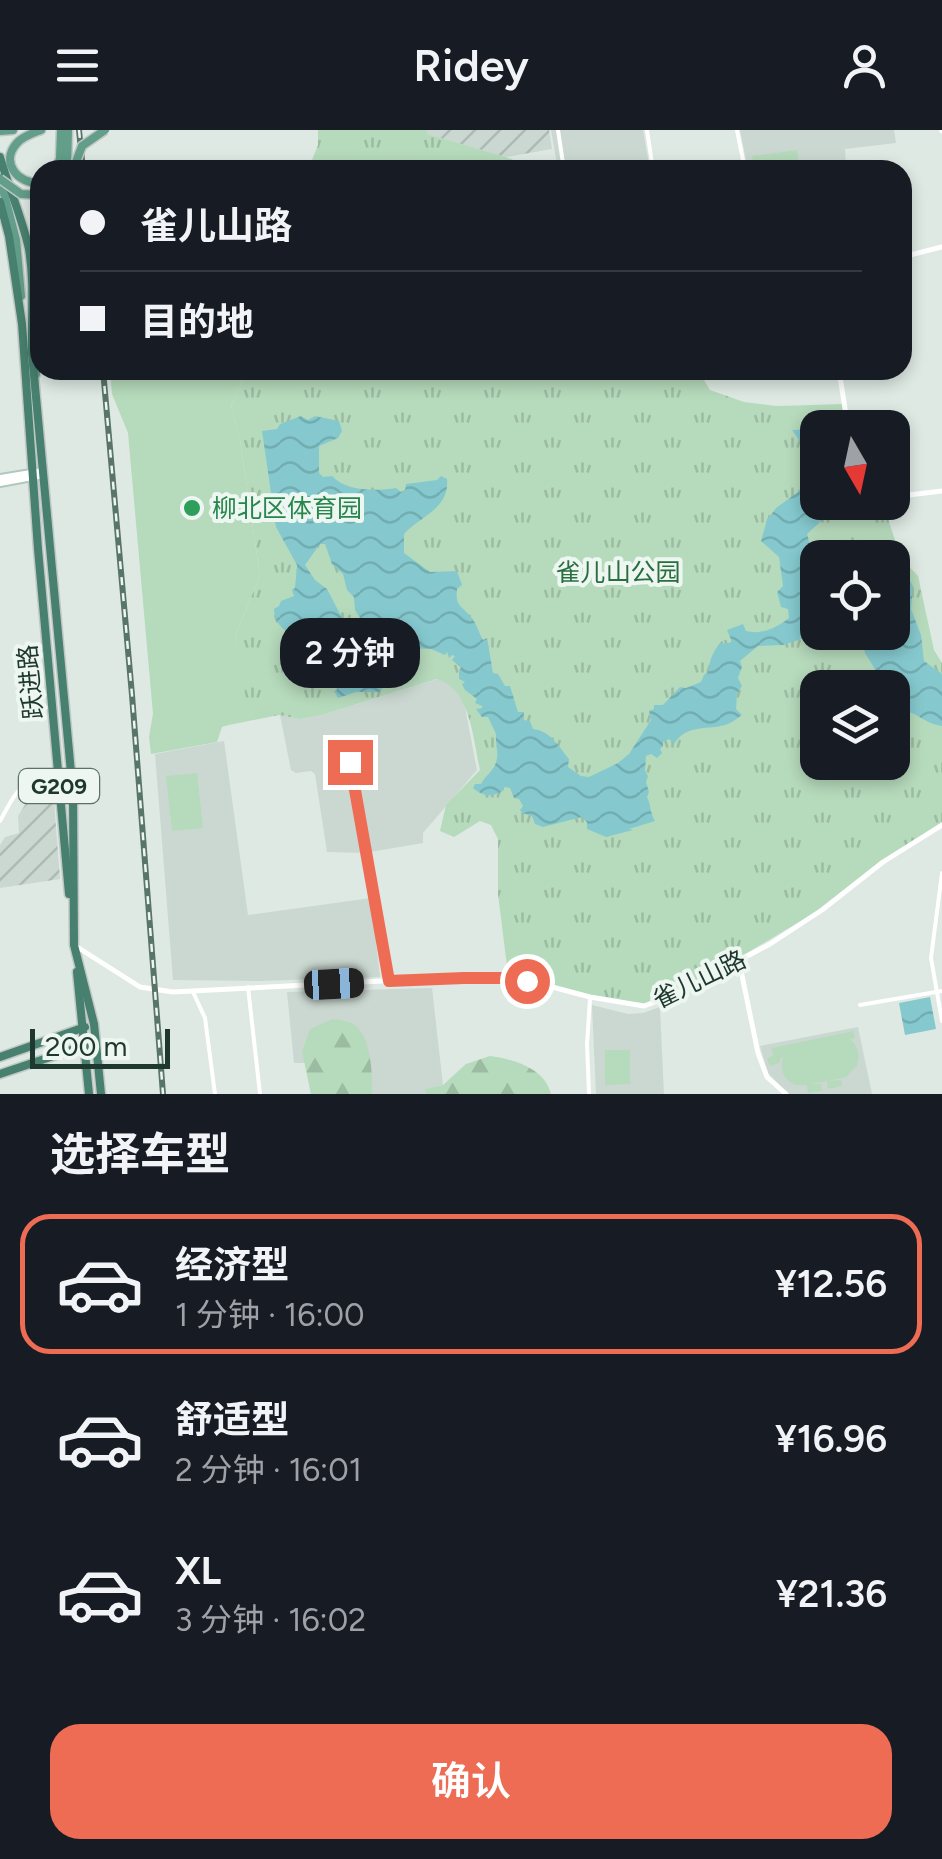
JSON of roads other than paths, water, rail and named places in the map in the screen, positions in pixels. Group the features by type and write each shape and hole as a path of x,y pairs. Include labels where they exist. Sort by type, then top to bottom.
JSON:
{"highway":[{"name":"G209","path":"0,157 24,228 30,267"},
{"name":"G209","path":"0,202 30,310"},
{"name":"跃进路","path":"35,380 39,474 73,794 74,945 94,1024 101,1094"},
{"name":"跃进路","path":"35,380 38,549 89,1094"},
{"path":"0,1057 94,1024"},
{"path":"0,1074 96,1042"}],"main road":[{"path":"0,132 13,130"},
{"path":"30,183 18,178 10,159 18,142 41,130"},
{"path":"64,130 67,160"},
{"path":"59,160 64,130"},
{"path":"74,160 82,146 105,130"},
{"path":"0,179 30,195"},
{"name":"跃进路","path":"0,179 30,307"},
{"path":"0,481 39,474"}],"street":[{"path":"558,130 562,160"},
{"path":"647,130 652,160"},
{"path":"737,130 743,160"},
{"path":"912,254 942,247"},
{"path":"841,380 845,410"},
{"path":"910,496 942,492"},
{"path":"350,762 389,981"},
{"path":"0,821 18,789 58,780"},
{"name":"雀儿山路","path":"74,945 140,987 174,992 518,978 644,1006 739,961 822,910 884,862 942,825"},
{"path":"942,873 931,958 942,1022"},
{"path":"739,961 758,1053 767,1077 786,1094"},
{"path":"248,987 260,1094"},
{"path":"192,990 206,1018 216,1094"},
{"path":"860,1005 939,991"},
{"path":"588,1094 590,997"}],"water":[{"path":"301,416 308,420 315,416 339,421 342,431 338,438 319,446 319,473 354,488 396,488 401,492 406,484 437,480 441,476 447,479 439,505 404,534 404,553 430,572 457,571 462,585 457,589 458,602 473,619 483,640 487,638 493,673 505,686 510,686 518,712 524,712 523,720 554,740 569,759 568,767 581,776 589,777 618,763 629,754 651,720 649,711 654,705 663,705 680,687 701,682 719,644 732,642 727,630 743,624 746,631 763,631 789,618 777,592 783,586 779,557 761,541 767,520 800,489 800,520 822,520 807,534 808,540 800,540 800,639 758,646 740,661 738,678 742,686 736,709 742,715 728,724 685,733 674,744 669,739 663,742 657,758 646,756 647,797 655,821 606,837 587,829 582,817 543,827 535,824 532,816 522,813 523,806 510,788 488,795 473,788 481,784 495,765 496,734 488,717 482,717 476,709 482,706 475,703 477,699 459,679 461,667 452,660 455,656 409,648 410,656 392,671 390,680 379,692 356,692 338,698 334,691 343,676 341,668 327,666 317,657 318,643 289,633 278,623 274,609 294,596 297,565 276,527 262,431 277,429","holes":["320,544 325,544 332,564 343,574 347,590 354,597 355,610 368,631 366,637 356,635 327,589 305,565"]},
{"path":"910,581 911,609 921,635 924,661 942,674 942,726 910,712 910,670 876,670 864,650 910,650"},
{"path":"930,997 936,1029 905,1035 899,1003"}],"railway":[{"path":"79,130 82,160"},
{"path":"104,380 163,1094"}],"place":[{"name":"柳北区体育园","path":"192,508"}],"park label":[{"name":"雀儿山公园","path":"618,572"}]}
